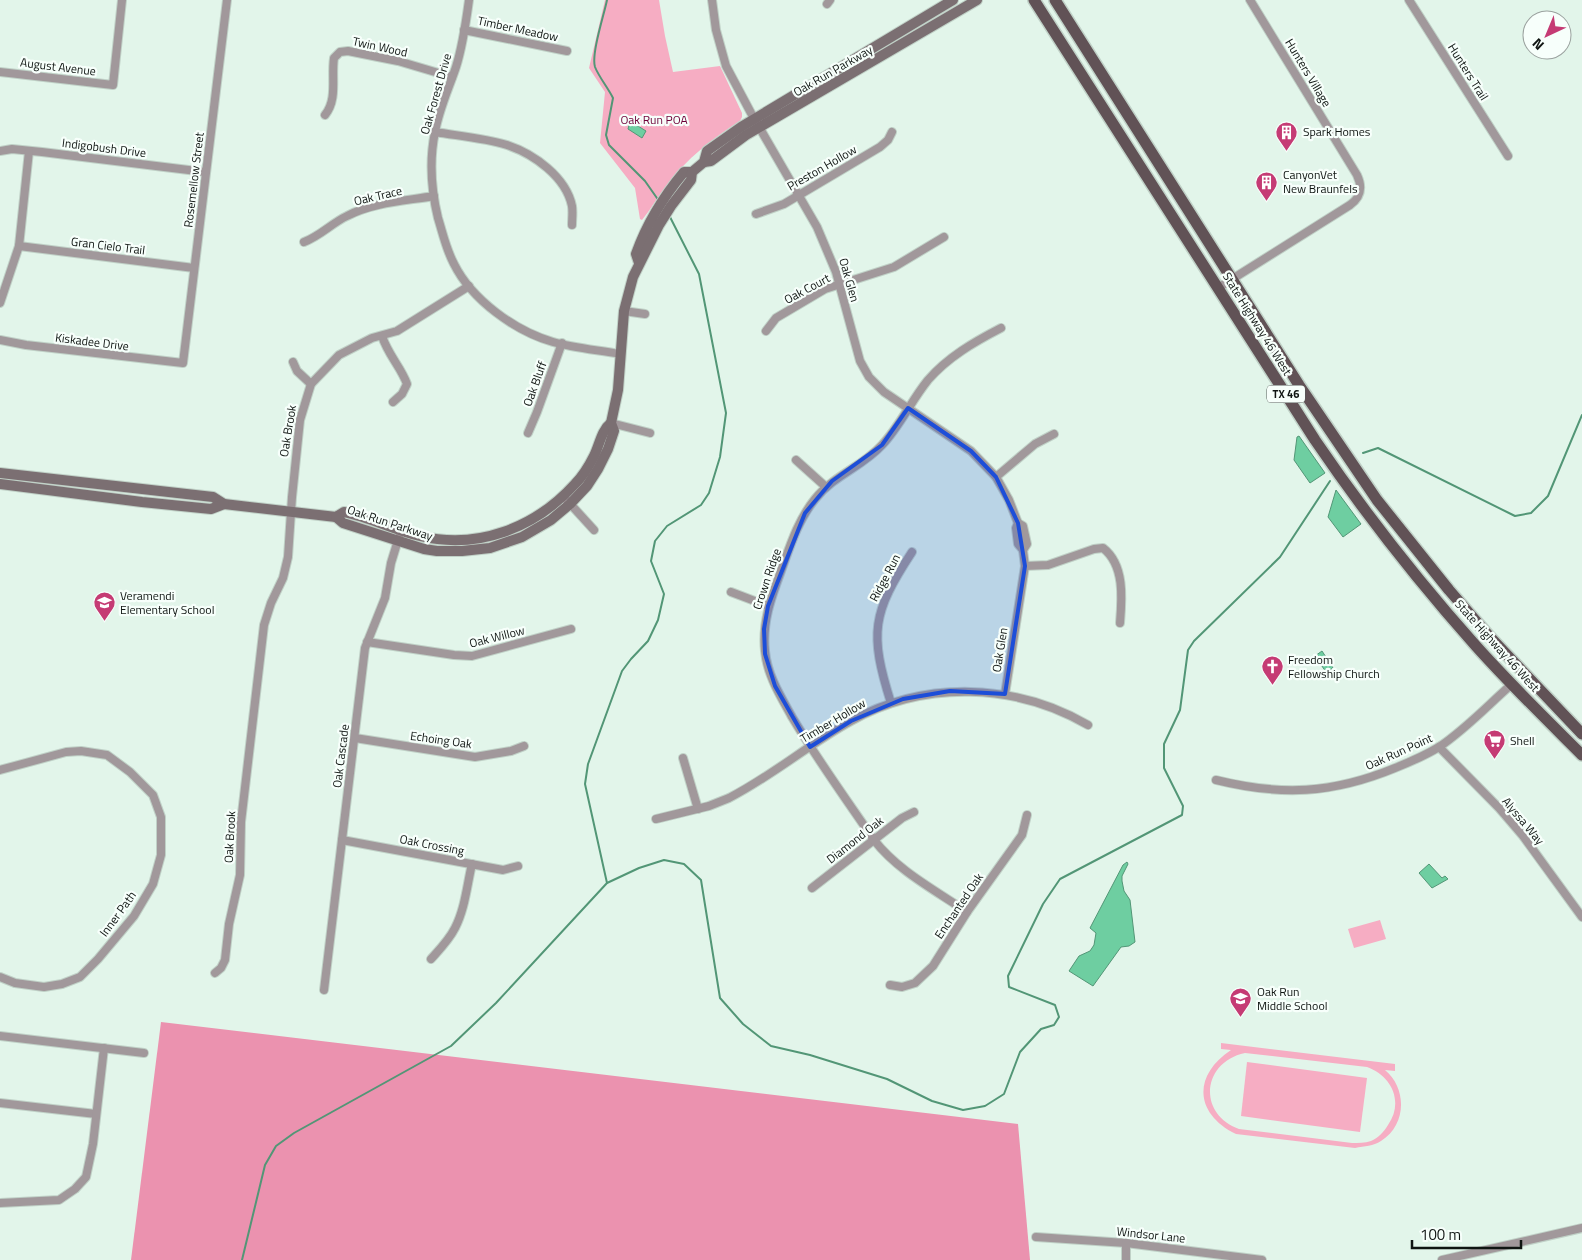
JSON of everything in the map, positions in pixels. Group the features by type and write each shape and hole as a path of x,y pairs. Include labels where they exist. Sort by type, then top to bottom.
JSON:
{"main road":[{"name":"State Highway 46 West","path":"1034,0 1315,440 1364,510 1434,598 1512,684 1582,755"},
{"name":"State Highway 46 West","path":"1054,0 1299,385 1377,500 1489,636 1582,734"},
{"path":"1512,684 1517,683 1524,686 1539,700 1562,714"}],"street":[{"name":"August Avenue","path":"0,72 113,85 122,0"},
{"name":"Rosemellow Street","path":"182,363 227,0"},
{"name":"Oak Forest Drive","path":"469,0 464,30 452,77 435,132 431,165 434,196 446,246 455,266 469,286 508,321 528,332 554,342 620,354"},
{"name":"Oak Glen","path":"712,0 716,30 726,66 824,241 839,284 853,341 864,370 884,392 971,451 996,477 1009,500 1018,523 1023,526 1027,544 1023,550 1025,566 1005,694"},
{"name":"Oak Run Parkway","path":"757,124 840,66 954,0"},
{"name":"Oak Run Parkway","path":"0,484 213,497 224,504 336,517 343,523 398,541 437,551 490,548 531,532 551,520 570,504 587,486 603,460 614,431 611,423 618,390 624,311 639,263 644,258 651,218 672,186 684,172 692,172 704,162 707,151 726,136 757,124 977,0"},
{"name":"Hunters Village","path":"1218,288 1355,202 1361,192 1360,181 1357,175 1250,0"},
{"name":"Hunters Trail","path":"1409,0 1508,156"},
{"name":"Timber Meadow","path":"464,30 567,51"},
{"name":"Twin Wood","path":"325,116 333,98 334,58 340,52 348,51 398,61 452,77"},
{"path":"435,132 497,142 528,154 550,171 560,182 572,206 572,225"},
{"name":"Preston Hollow","path":"756,214 776,208 880,147 888,140 892,132"},
{"name":"Indigobush Drive","path":"0,151 12,149 206,172"},
{"path":"0,303 19,246 29,151"},
{"name":"Oak Run Parkway","path":"646,240 692,180 692,172"},
{"name":"Oak Trace","path":"304,242 338,220 360,210 381,204 434,196"},
{"name":"Oak Court","path":"766,331 772,322 781,315 825,289 877,274 894,267 944,237"},
{"name":"Gran Cielo Trail","path":"19,246 194,268"},
{"name":"Oak Brook","path":"215,973 221,968 225,960 229,924 240,875 241,822 255,666 267,613 283,578 288,557 300,420 311,384 340,354 372,338 397,331 469,286"},
{"path":"624,311 645,314"},
{"name":"Crown Ridge","path":"968,912 895,863 874,840 810,747 778,691 771,677 765,654 764,629 768,606 800,522 815,499 826,487 882,445 940,367 955,354 1001,328"},
{"path":"382,336 386,350 407,384 402,394 394,402"},
{"name":"Kiskadee Drive","path":"0,340 26,345 182,363"},
{"name":"Oak Bluff","path":"528,433 562,343"},
{"path":"293,362 297,371 311,384"},
{"name":"Oak Run Parkway","path":"336,517 344,512 402,531 445,540 472,539 495,535 529,522 545,512 563,496 584,474 594,456 605,428 611,423"},
{"path":"611,423 650,433"},
{"path":"996,477 1035,444 1054,434"},
{"path":"796,460 826,487"},
{"name":"Oak Run Parkway","path":"0,474 77,488"},
{"path":"563,496 594,530"},
{"name":"Oak Cascade","path":"324,990 367,642 385,598 391,563 402,531"},
{"path":"1025,566 1048,565 1094,549 1103,548 1112,558 1119,577 1122,594 1120,623"},
{"name":"Ridge Run","path":"891,703 878,656 877,630 886,597 912,552"},
{"path":"731,592 768,606"},
{"name":"Oak Willow","path":"367,642 472,656 571,628"},
{"name":"Oak Run Point","path":"1216,780 1240,787 1275,791 1299,791 1326,788 1379,775 1439,747 1512,684"},
{"name":"Timber Hollow","path":"656,818 720,802 851,721 891,703 918,696 950,691 1005,694 1049,706 1068,713 1088,724"},
{"name":"Echoing Oak","path":"355,738 475,757 511,751 524,746"},
{"name":"Alyssa Way","path":"1439,747 1499,808 1523,836 1582,917"},
{"name":"Inner Path","path":"0,770 66,752 81,751 107,755 130,772 153,795 161,817 161,855 153,884 134,916 98,959 80,977 44,988 15,983 0,977"},
{"path":"683,758 698,809"},
{"name":"Diamond Oak","path":"812,888 902,818 914,812"},
{"name":"Enchanted Oak","path":"890,985 908,986 915,983 928,972 1022,835 1027,815"},
{"name":"Oak Crossing","path":"342,840 503,870 518,866"},
{"path":"431,959 446,943 456,928 472,864"},
{"path":"0,1036 144,1053"},
{"path":"0,1203 59,1200 75,1189 86,1177 93,1144 104,1048"},
{"path":"0,1104 96,1114"},
{"path":"1442,1260 1582,1228"},
{"name":"Windsor Lane","path":"1036,1237 1126,1243 1262,1260"},
{"path":"1126,1243 1126,1260"}],"highlighted area":[{"path":"908,408 971,451 996,477 1018,523 1025,566 1005,694 950,691 903,699 851,721 810,747 775,686 765,654 764,629 768,606 805,513 832,481 882,445"}],"green space":[{"name":"Oak Run POA","path":"605,0 659,0 673,72 720,66 742,113 740,121 710,142 674,175 642,220 640,219 635,188 600,143 605,92 589,68"},
{"path":"1380,920 1386,939 1354,948 1348,929"},
{"path":"1221,1043 1395,1064 1395,1071 1385,1070 1397,1086 1400,1096 1401,1106 1396,1126 1390,1134 1378,1143 1355,1148 1236,1134 1222,1126 1212,1116 1206,1105 1204,1094 1205,1083 1210,1071 1218,1060 1231,1050 1221,1049","holes":["1245,1053 1367,1067 1376,1071 1389,1083 1395,1099 1393,1116 1388,1125 1383,1132 1369,1142 1352,1143 1239,1129 1225,1122 1216,1112 1211,1101 1210,1089 1213,1077 1220,1067 1231,1058"]},
{"path":"1247,1062 1367,1078 1360,1132 1241,1116"}],"shaded area":[{"path":"630,121 646,131 642,138 628,129"},
{"path":"1299,436 1325,473 1310,483 1294,460 1297,437"},
{"path":"1336,490 1361,524 1343,537 1328,517"},
{"path":"1322,651 1333,668 1326,672 1315,656"},
{"path":"1127,862 1122,881 1124,891 1130,900 1135,942 1129,946 1121,947 1093,986 1069,971 1079,956 1090,951 1094,945 1096,933 1090,928 1123,865"},
{"path":"1429,864 1442,878 1445,876 1448,879 1432,888 1419,873"},
{"path":"161,1022 1018,1124 1030,1260 131,1260"}],"waterway":[{"path":"607,0 596,44 594,61 597,71 613,98 606,135 609,145 645,181 659,201"},
{"path":"607,883 585,784 588,764 622,671 648,641 658,620 664,594 651,561 655,541 667,526 701,505 709,493 720,457 726,413 699,274 670,217"},
{"path":"1363,453 1378,448 1515,516 1531,513 1548,496 1582,415"},
{"path":"242,1260 265,1165 276,1146 294,1133 451,1046 496,1003 607,883 639,868 664,860 684,864 701,880 720,998 743,1024 771,1046 810,1055 887,1079 932,1101 963,1110 985,1106 1004,1094 1020,1052 1041,1029 1054,1025 1059,1017 1055,1005 1009,987 1008,976 1043,904 1060,879 1182,815 1183,806 1164,768 1164,744 1180,710 1188,650 1194,641 1280,557 1330,481"}],"place":[{"name":"Spark Homes","path":"1287,151"},
{"name":"CanyonVet New Braunfels","path":"1267,201"},
{"name":"Veramendi Elementary School","path":"104,622"},
{"name":"Freedom Fellowship Church","path":"1272,686"},
{"name":"Shell","path":"1494,760"},
{"name":"Oak Run Middle School","path":"1241,1018"}]}
